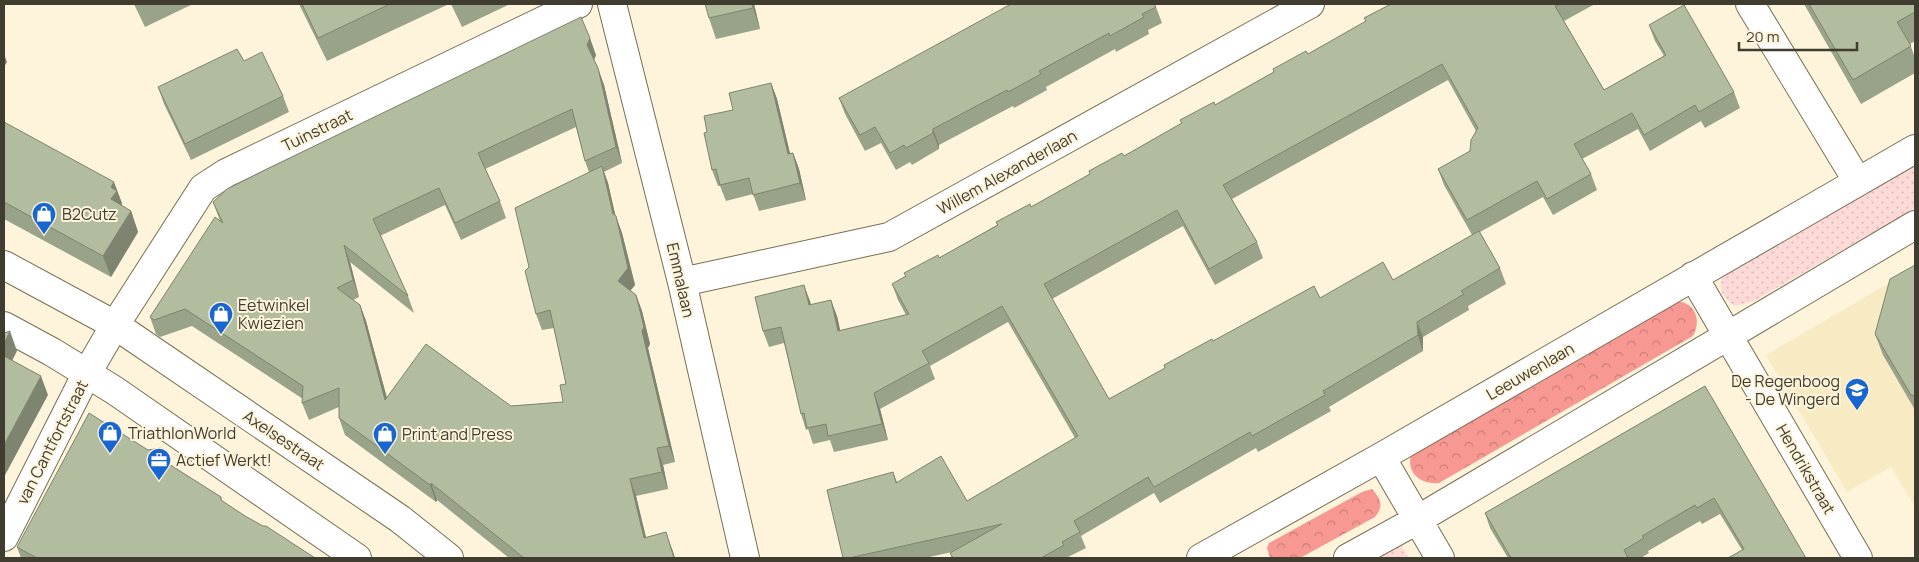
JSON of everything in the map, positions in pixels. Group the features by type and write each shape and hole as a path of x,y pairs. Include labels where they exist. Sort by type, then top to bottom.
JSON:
{"street":[{"name":"Tuinstraat","path":"115,325 203,188 226,173 578,4"},
{"name":"Emmalaan","path":"612,4 682,282 745,558"},
{"name":"Willem Alexanderlaan","path":"682,282 889,237 1310,4"},
{"path":"1750,4 1858,182"},
{"name":"Leeuwenlaan","path":"1201,558 1241,548 1381,457 1915,149"},
{"path":"1348,558 1417,520 1915,224"},
{"name":"Axelsestraat","path":"4,264 115,325 400,519 449,558"},
{"name":"Hendrikstraat","path":"1694,276 1858,558"},
{"path":"87,373 115,325"},
{"path":"4,326 87,373 357,558"},
{"name":"van Cantfortstraat","path":"4,538 87,373"},
{"path":"1381,457 1440,558"}],"shaded area":[{"path":"1915,162 1915,208 1754,301 1735,306 1724,296 1721,284 1724,274"},
{"name":"De Regenboog - De Wingerd","path":"1915,268 1915,507 1891,467 1847,492 1766,355"},
{"path":"1397,538 1409,558 1363,558"}],"green space":[{"path":"1672,301 1686,303 1694,311 1697,322 1693,336 1439,483 1421,480 1413,473 1410,462 1411,455"},
{"path":"1372,489 1378,496 1380,503 1380,509 1375,517 1300,558 1270,558 1267,548 1269,543 1362,492"}],"building":[{"path":"302,4 390,4 318,38"},
{"path":"705,4 752,4 753,8 709,18"},
{"path":"1011,4 1154,4 1156,7 1142,14 1144,17 1110,36 1109,33 1039,71 1041,74 933,129 933,133 906,148 904,145 890,153 875,127 860,135 839,98"},
{"path":"1391,4 1560,4 1555,6 1604,90 1666,55 1649,25 1684,5 1734,92 1699,112 1695,105 1644,135 1632,113 1574,144 1591,174 1547,199 1537,181 1467,220 1438,169 1470,151 1471,140 1478,128 1442,64 1223,185 1257,242 1209,269 1177,210 1044,284 1109,399 1165,368 1164,365 1212,339 1213,341 1314,286 1320,298 1383,262 1393,280 1479,231 1500,268 1461,291 1464,294 1417,322 1418,335 1323,391 1325,395 1252,436 1250,432 1154,487 1148,477 1074,521 1080,532 1062,542 1064,545 1041,558 953,558 950,553 1002,524 843,558 827,490 893,472 896,483 941,456 967,501 1078,436 1002,306 922,351 929,363 874,393 882,424 828,436 826,424 807,428 804,413 801,414 781,327 763,331 755,297 804,285 809,305 831,300 838,331 909,314 892,284 906,276 904,273 938,255 939,258 998,225 996,222 1030,204 1031,207 1090,174 1089,171 1122,153 1124,156 1182,123 1180,120 1214,102 1215,105 1274,72 1273,69 1306,51 1308,54 1366,21 1364,18"},
{"path":"1809,4 1915,4 1915,12 1897,22 1911,46 1853,80"},
{"path":"581,17 590,38 587,45 598,68 616,147 585,161 572,109 478,153 500,201 455,223 439,188 373,219 408,296 344,245 353,280 337,288 360,305 385,400 426,344 511,406 563,402 560,385 566,384 550,310 536,314 525,271 529,267 515,208 602,166 628,268 618,281 636,295 644,327 642,331 669,446 657,448 662,472 630,479 644,538 666,532 674,558 524,558 431,483 430,485 339,418 339,388 302,403 303,386 185,309 154,320 150,317 215,217 223,223 213,202 227,189"},
{"path":"237,49 244,61 262,52 283,96 185,144 158,87"},
{"path":"771,83 788,154 793,153 800,183 753,195 749,178 720,185 716,169 712,170 704,133 707,132 704,116 733,110 729,93"},
{"path":"4,122 114,182 111,187 117,191 111,199 131,211 103,256 4,202"},
{"path":"1915,265 1915,396 1911,395 1875,334 1890,279"},
{"path":"10,331 4,344 4,333"},
{"path":"4,356 41,376 4,445"},
{"path":"1705,386 1806,558 1728,558 1744,549 1714,498 1697,508 1695,505 1642,536 1644,538 1624,550 1628,558 1511,558 1485,513"},
{"path":"89,413 148,450 161,448 164,461 221,497 221,500 245,516 266,526 315,558 37,558 17,547"}],"place":[{"name":"B2Cutz","path":"44,235"},
{"name":"Eetwinkel Kwiezien","path":"221,335"},
{"name":"De Regenboog - De Wingerd","path":"1857,411"},
{"name":"TriathlonWorld","path":"110,454"},
{"name":"Print and Press","path":"385,455"},
{"name":"Actief Werkt!","path":"159,481"}]}
